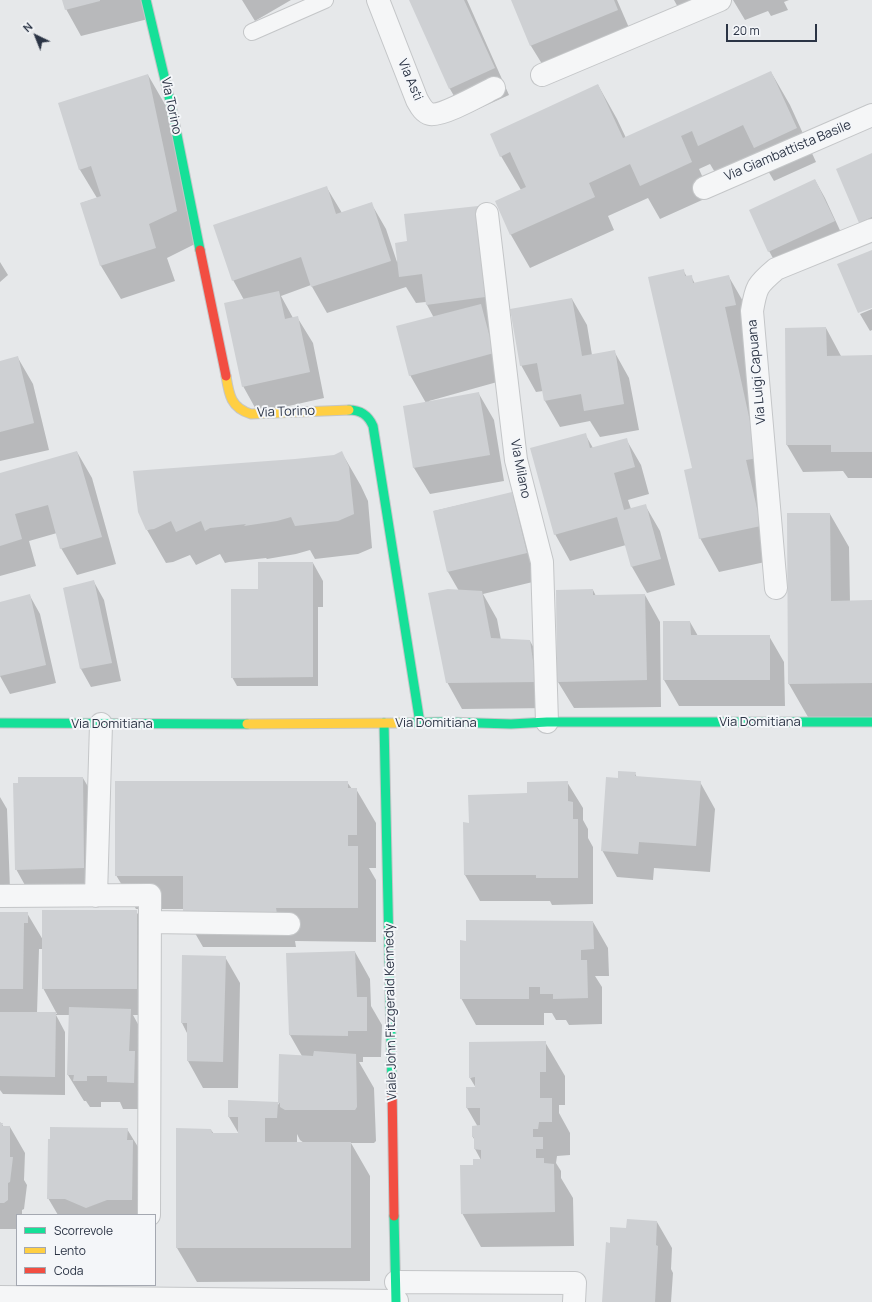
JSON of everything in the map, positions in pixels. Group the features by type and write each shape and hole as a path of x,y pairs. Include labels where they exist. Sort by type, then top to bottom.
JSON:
{"street":[{"name":"Via Torino","path":"146,0 171,105 230,397 236,406 251,414 353,410 363,411 369,418 374,434 420,723"},
{"name":"Via Asti","path":"378,0 417,100 423,110 430,114 444,112 494,88"},
{"path":"542,76 720,0"},
{"name":"Via Giambattista Basile","path":"704,188 872,115"},
{"name":"Via Milano","path":"487,214 516,460 542,562 546,722"},
{"name":"Via Luigi Capuana","path":"776,588 752,311 755,291 762,280 776,269 872,230"},
{"name":"Via Domitiana","path":"0,723 314,724 446,722 511,724 546,722 872,722"},
{"name":"Viale John Fitzgerald Kennedy","path":"384,723 396,1295"},
{"path":"96,896 101,724"},
{"path":"0,896 150,895 149,1214"},
{"path":"150,922 289,924"},
{"path":"0,1297 396,1295 575,1283 574,1302"}],"lane":[{"path":"252,32 325,0"}],"building":[{"path":"62,0 100,0 100,1 65,10"},
{"path":"409,0 464,0 495,68 449,89"},
{"path":"511,0 614,0 618,10 530,46"},
{"path":"771,71 797,128 754,148 743,125 698,146 692,131 681,136 692,162 640,186 630,164 589,183 595,197 510,235 495,201 526,187 510,152 500,157 490,134 598,84 623,138"},
{"path":"148,74 177,211 149,224 156,248 100,266 80,203 101,196 91,166 79,170 58,103"},
{"path":"872,153 872,217 859,223 836,169"},
{"path":"815,179 835,221 768,252 749,210"},
{"path":"327,186 336,214 372,202 391,261 311,287 301,257 232,281 213,225"},
{"path":"478,206 485,297 426,305 422,274 399,277 395,243 407,241 404,214"},
{"path":"872,250 872,308 858,313 837,264"},
{"path":"684,269 685,276 692,275 693,283 729,275 736,305 725,307 758,458 746,460 761,526 699,539 684,470 692,468 648,277"},
{"path":"279,291 285,319 298,316 310,372 242,387 224,303"},
{"path":"572,298 582,356 615,350 624,404 584,411 581,394 544,401 537,363 520,366 510,309"},
{"path":"481,304 494,353 409,376 396,326"},
{"path":"826,327 827,356 872,355 872,452 831,452 831,445 786,445 785,328"},
{"path":"18,356 34,423 0,432 0,361"},
{"path":"479,392 490,455 413,468 403,406"},
{"path":"586,433 590,448 627,438 635,467 614,473 624,510 646,504 661,559 631,567 617,517 554,535 530,448"},
{"path":"77,451 102,537 60,549 48,505 15,514 22,539 0,546 0,473"},
{"path":"342,451 349,467 354,514 338,521 295,526 291,517 277,521 244,526 246,524 210,528 205,531 201,521 176,532 171,521 154,529 146,530 138,512 133,471 295,459 334,455"},
{"path":"512,492 527,553 447,572 433,511"},
{"path":"787,513 830,513 831,601 872,600 872,683 788,684"},
{"path":"258,562 313,562 313,677 231,678 231,589 258,589"},
{"path":"94,580 112,663 80,669 63,588"},
{"path":"448,589 482,591 491,638 530,640 536,682 446,683 428,593"},
{"path":"593,589 593,595 645,594 647,680 557,682 556,590"},
{"path":"30,594 46,665 0,676 0,602"},
{"path":"663,621 690,621 691,635 770,635 770,680 663,680"},
{"path":"618,771 636,772 635,776 701,781 696,846 639,842 638,854 601,851 606,777 618,778"},
{"path":"18,777 83,777 84,868 15,870 13,783 18,783"},
{"path":"115,781 348,781 348,788 357,788 357,835 348,835 348,846 358,846 358,908 276,908 277,914 183,914 183,876 115,876"},
{"path":"568,781 568,801 573,802 573,819 578,819 578,878 536,878 536,875 464,875 463,822 469,823 468,795 527,793 527,782"},
{"path":"42,910 137,910 137,989 42,989"},
{"path":"0,912 28,912 28,923 24,923 23,989 0,989"},
{"path":"466,920 593,921 594,949 581,950 581,960 587,960 588,998 553,999 553,994 540,994 540,987 529,987 529,999 460,999 460,940 466,941"},
{"path":"355,951 357,997 367,997 367,1031 348,1031 348,1036 289,1035 286,953"},
{"path":"182,955 226,956 223,1062 187,1061 187,1023 181,1023"},
{"path":"69,1007 131,1009 129,1051 135,1051 134,1083 107,1082 107,1076 87,1076 87,1081 73,1081 74,1075 67,1075"},
{"path":"0,1012 56,1012 55,1077 0,1076"},
{"path":"546,1041 546,1072 540,1072 540,1098 552,1098 552,1122 539,1122 538,1129 533,1129 533,1137 543,1137 543,1149 536,1149 536,1158 544,1158 544,1163 554,1164 555,1212 461,1214 460,1165 473,1165 473,1159 481,1159 481,1150 474,1149 474,1137 472,1137 472,1126 480,1125 480,1108 466,1108 466,1087 475,1087 475,1077 469,1078 469,1042"},
{"path":"314,1051 356,1054 357,1107 355,1110 285,1110 280,1107 280,1103 278,1103 277,1118 265,1118 265,1142 351,1142 351,1248 176,1248 176,1128 211,1129 212,1133 238,1133 238,1117 228,1117 228,1100 278,1102 279,1054 313,1056"},
{"path":"0,1123 3,1123 2,1126 10,1126 10,1157 13,1157 10,1182 8,1183 8,1200 4,1203 0,1203"},
{"path":"50,1127 128,1128 127,1140 133,1140 132,1200 107,1200 86,1208 65,1199 47,1199 48,1139 50,1139"},
{"path":"627,1219 657,1221 656,1245 658,1246 655,1302 602,1302 606,1242 610,1243 610,1227 626,1228"}],"traffic: fast":[{"path":"146,0 171,105 200,250"},
{"path":"349,410 361,412 369,419 373,426 420,723"},
{"path":"399,723 446,722 511,724 547,722 872,722"},
{"path":"0,723 247,724"},
{"path":"384,723 392,1086"},
{"path":"394,1216 396,1302"}],"traffic: slow":[{"path":"226,376 228,389 232,400 239,408 251,414 349,410"},
{"path":"247,724 399,723"}],"traffic: jam":[{"path":"200,250 226,376"},
{"path":"392,1086 394,1216"}]}
